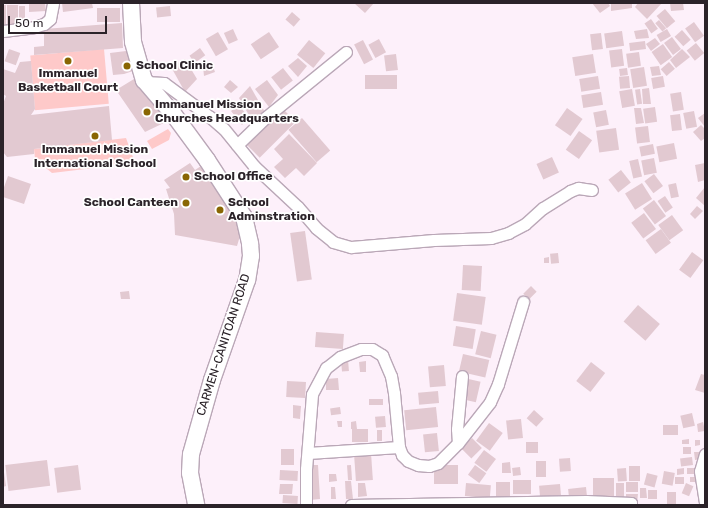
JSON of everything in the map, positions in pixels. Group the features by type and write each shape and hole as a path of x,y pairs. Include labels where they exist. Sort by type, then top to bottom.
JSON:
{"main road":[{"name":"CARMEN-CANITOAN ROAD","path":"131,3 133,42 145,82 174,115 207,160 244,217 250,244 251,256 247,280 212,380 191,454 190,473 196,505"}],"street":[{"path":"3,31 34,27 44,24 50,19 54,3"},
{"path":"237,145 266,117 346,52"},
{"path":"145,82 159,82 170,86 224,129 254,166 298,207 316,228 333,242 351,247 434,240 491,238 508,233 525,224 542,208 570,191 578,188 592,190"},
{"path":"306,505 306,469 312,394 316,383 326,368 340,357 361,349 372,349 382,355 391,376 399,447 402,455 408,461 418,465 429,466 438,463 458,443 490,402 498,384 523,302"},
{"path":"458,443 457,429 462,376"},
{"path":"308,452 399,447"},
{"path":"705,454 700,471 705,503"},
{"path":"351,505 489,504 586,501 631,505"}],"shaded area":[{"path":"104,49 109,104 35,110 30,55"},
{"path":"168,129 171,133 169,140 152,149 147,141"},
{"path":"126,138 135,163 52,173 35,159 34,149"}],"building":[{"path":"29,3 45,3 46,11 29,12"},
{"path":"62,3 92,3 93,8 63,12"},
{"path":"354,3 374,3 365,13"},
{"path":"592,3 608,3 610,6 600,13"},
{"path":"611,3 632,3 632,8 611,11"},
{"path":"638,3 662,3 647,19 635,7"},
{"path":"670,3 683,3 684,10 671,11"},
{"path":"3,5 6,5 6,30 3,30"},
{"path":"7,5 18,5 18,24 7,24"},
{"path":"19,6 25,6 25,21 19,21"},
{"path":"170,6 171,16 157,17 156,7"},
{"path":"97,8 120,8 120,22 97,22"},
{"path":"665,9 675,21 667,28 657,16"},
{"path":"292,12 300,19 294,27 285,20"},
{"path":"651,19 658,29 651,33 644,24"},
{"path":"659,20 666,28 662,32 655,23"},
{"path":"694,22 704,36 695,42 685,28"},
{"path":"122,23 123,48 34,55 34,47 44,46 44,29"},
{"path":"233,29 238,40 229,44 224,33"},
{"path":"647,29 649,38 636,39 634,31"},
{"path":"667,29 671,36 661,42 657,35"},
{"path":"682,30 691,40 683,46 675,37"},
{"path":"622,31 624,46 606,48 604,34"},
{"path":"218,32 228,49 216,56 206,39"},
{"path":"269,32 279,47 261,59 251,44"},
{"path":"601,33 603,49 592,50 590,34"},
{"path":"672,37 681,49 673,55 664,43"},
{"path":"655,38 660,44 651,51 646,44"},
{"path":"379,39 386,52 375,58 368,45"},
{"path":"309,40 325,53 313,68 297,55"},
{"path":"363,40 373,60 364,64 354,45"},
{"path":"645,41 646,49 630,51 629,43"},
{"path":"696,43 704,53 695,61 687,51"},
{"path":"663,44 672,57 661,65 652,52"},
{"path":"200,48 205,55 195,63 189,56"},
{"path":"9,49 20,53 16,65 5,61"},
{"path":"622,49 624,66 611,67 609,51"},
{"path":"682,49 690,57 676,68 670,60"},
{"path":"134,50 139,69 124,74 113,75 110,53"},
{"path":"639,52 641,66 628,68 626,54"},
{"path":"396,54 398,70 386,71 384,55"},
{"path":"593,54 596,73 575,76 572,57"},
{"path":"298,58 307,66 298,77 288,66"},
{"path":"185,59 197,79 185,92 171,67"},
{"path":"31,61 35,109 31,115 109,106 112,140 34,149 34,154 7,157 3,152 3,104 6,96 3,94 3,69 15,73 20,62"},
{"path":"669,62 675,69 667,76 661,69"},
{"path":"212,64 215,72 204,76 203,67"},
{"path":"659,66 661,75 652,76 650,67"},
{"path":"644,67 647,86 633,88 630,69"},
{"path":"283,68 293,81 281,90 271,77"},
{"path":"627,68 628,75 620,76 619,69"},
{"path":"365,75 397,75 397,89 365,89"},
{"path":"598,76 600,89 581,92 579,79"},
{"path":"629,76 630,88 620,89 619,77"},
{"path":"663,76 665,87 653,89 651,78"},
{"name":"Immanuel Mission Churches Headquarters","path":"134,79 152,103 156,101 170,120 145,132 116,90"},
{"path":"230,80 238,87 231,93 224,87"},
{"path":"267,80 278,95 269,107 255,89"},
{"path":"250,86 266,114 253,122 239,98"},
{"path":"649,88 651,104 643,104 642,89"},
{"path":"632,89 635,106 622,108 619,91"},
{"path":"640,89 642,104 637,105 635,90"},
{"path":"601,92 603,105 583,108 581,95"},
{"path":"681,92 684,110 673,111 670,94"},
{"path":"239,105 248,117 242,125 231,111"},
{"path":"655,107 657,122 645,124 643,109"},
{"path":"567,108 583,119 571,136 555,125"},
{"path":"634,108 641,108 644,123 636,124"},
{"path":"283,109 296,122 260,158 247,145"},
{"path":"606,110 609,125 596,127 593,112"},
{"path":"694,111 697,127 686,129 683,113"},
{"path":"705,113 705,127 698,118"},
{"path":"680,114 682,130 672,131 670,115"},
{"path":"302,118 330,150 317,162 288,130"},
{"path":"701,125 705,129 705,138 701,141 693,132"},
{"path":"648,126 650,142 637,143 635,128"},
{"path":"616,128 619,150 599,153 596,131"},
{"path":"579,131 592,140 579,159 566,150"},
{"path":"289,134 317,163 304,176 296,168 285,178 274,167 283,159 274,149"},
{"path":"674,143 677,159 659,162 656,146"},
{"path":"653,144 655,154 641,156 639,147"},
{"path":"552,157 559,173 543,179 536,164"},
{"path":"654,158 657,173 644,175 641,160"},
{"path":"638,159 642,177 633,179 629,161"},
{"name":"School Adminstration","path":"190,163 195,170 201,166 238,222 240,236 237,246 175,235 174,214 166,189 170,188 164,180"},
{"path":"705,163 705,180 698,182 695,165"},
{"path":"621,170 631,183 618,192 608,180"},
{"path":"654,174 663,186 653,193 644,181"},
{"path":"8,176 31,184 24,204 3,197 3,190"},
{"path":"642,183 652,199 635,210 625,194"},
{"path":"676,183 679,197 671,198 668,185"},
{"path":"705,187 705,206 696,198"},
{"path":"665,196 673,208 665,213 658,201"},
{"path":"654,200 666,216 655,224 643,208"},
{"path":"697,206 703,211 695,219 690,214"},
{"path":"644,213 656,229 643,239 631,223"},
{"path":"672,215 683,230 669,240 658,225"},
{"path":"661,229 671,243 656,254 646,240"},
{"path":"305,231 312,280 297,282 290,233"},
{"path":"692,252 703,260 690,278 679,270"},
{"path":"558,253 559,263 551,264 550,254"},
{"path":"549,257 549,263 544,263 544,258"},
{"path":"463,265 482,266 481,291 462,290"},
{"path":"531,286 537,292 529,299 523,294"},
{"path":"129,291 130,299 121,299 120,292"},
{"path":"457,293 486,297 482,325 453,321"},
{"path":"638,305 660,324 645,341 624,322"},
{"path":"456,326 476,329 473,349 453,346"},
{"path":"481,331 497,335 491,358 475,354"},
{"path":"316,332 344,334 343,349 315,347"},
{"path":"463,354 489,360 485,378 459,372"},
{"path":"348,360 349,371 342,372 341,361"},
{"path":"366,361 366,372 360,372 359,362"},
{"path":"591,362 605,373 590,392 576,381"},
{"path":"444,365 446,386 430,387 428,366"},
{"path":"701,374 705,375 705,393 695,390"},
{"path":"338,378 339,390 326,390 326,379"},
{"path":"464,378 481,382 476,402 459,398"},
{"path":"287,381 306,382 305,398 286,397"},
{"path":"438,391 439,403 419,405 418,393"},
{"path":"369,399 383,399 383,405 369,405"},
{"path":"293,405 301,406 300,419 293,418"},
{"path":"340,407 341,414 331,415 330,408"},
{"path":"436,407 438,427 406,430 404,410"},
{"path":"534,410 544,419 536,427 527,418"},
{"path":"692,413 695,426 683,428 680,416"},
{"path":"385,416 386,427 376,428 375,417"},
{"path":"521,419 523,438 508,439 506,421"},
{"path":"337,421 342,421 342,427 338,427"},
{"path":"356,421 357,429 351,429 351,422"},
{"path":"703,422 705,431 698,432 697,424"},
{"path":"489,423 503,433 490,451 476,441"},
{"path":"663,425 678,425 678,435 663,435"},
{"path":"352,429 368,429 368,442 352,442"},
{"path":"377,430 382,430 382,441 377,441"},
{"path":"437,433 439,451 425,452 423,434"},
{"path":"472,438 482,448 471,459 461,449"},
{"path":"689,439 689,444 682,444 682,440"},
{"path":"695,440 700,440 700,445 695,446"},
{"path":"526,442 538,442 538,453 526,453"},
{"path":"683,447 691,447 691,454 683,454"},
{"path":"281,449 294,449 294,465 281,465"},
{"path":"484,450 496,459 486,472 474,463"},
{"path":"694,452 701,452 702,459 695,460"},
{"path":"371,453 373,480 356,481 354,454"},
{"path":"692,457 693,465 681,466 680,458"},
{"path":"570,458 571,471 560,472 559,459"},
{"path":"47,460 50,486 8,491 5,465"},
{"path":"536,461 546,461 546,477 536,477"},
{"path":"510,462 511,473 502,473 502,463"},
{"path":"3,465 6,486 3,487"},
{"path":"78,465 81,490 57,493 54,468"},
{"path":"310,465 318,465 320,499 310,500"},
{"path":"347,465 351,465 352,480 348,480"},
{"path":"434,465 458,465 458,484 434,484"},
{"path":"475,465 486,473 479,483 468,475"},
{"path":"629,466 640,466 640,481 629,481"},
{"path":"520,467 521,475 513,476 512,468"},
{"path":"626,468 627,481 618,482 617,469"},
{"path":"684,468 684,474 677,475 677,469"},
{"path":"687,468 696,468 696,474 687,474"},
{"path":"280,470 298,471 297,481 279,480"},
{"path":"664,471 675,473 673,486 662,484"},
{"path":"647,473 658,476 655,487 644,485"},
{"path":"329,474 336,474 337,481 329,482"},
{"path":"675,477 684,477 684,484 675,484"},
{"path":"690,477 695,477 695,482 690,482"},
{"path":"593,478 614,478 614,498 593,498"},
{"path":"513,480 531,480 531,494 513,494"},
{"path":"345,481 351,481 353,499 346,499"},
{"path":"496,482 510,482 510,500 496,500"},
{"path":"626,482 638,482 638,492 626,492"},
{"path":"358,483 365,483 367,496 358,497"},
{"path":"466,483 491,485 490,498 465,496"},
{"path":"616,483 624,483 624,500 616,500"},
{"path":"686,483 693,486 689,496 682,493"},
{"path":"280,484 293,484 292,494 279,494"},
{"path":"560,484 561,495 540,497 539,486"},
{"path":"331,487 335,487 336,499 331,499"},
{"path":"586,487 587,496 569,498 568,489"},
{"path":"640,488 646,488 647,498 640,498"},
{"path":"648,490 657,490 657,499 648,499"},
{"path":"667,492 676,492 676,504 667,504"},
{"path":"626,494 638,494 637,503 626,502"},
{"path":"283,495 298,496 297,504 282,503"}],"place":[{"name":"Immanuel Basketball Court","path":"68,61"},
{"name":"School Clinic","path":"127,66"},
{"name":"Immanuel Mission Churches Headquarters","path":"147,112"},
{"name":"Immanuel Mission International School","path":"95,136"},
{"name":"School Office","path":"186,177"},
{"name":"School Canteen","path":"186,203"},
{"name":"School Adminstration","path":"220,210"}]}
